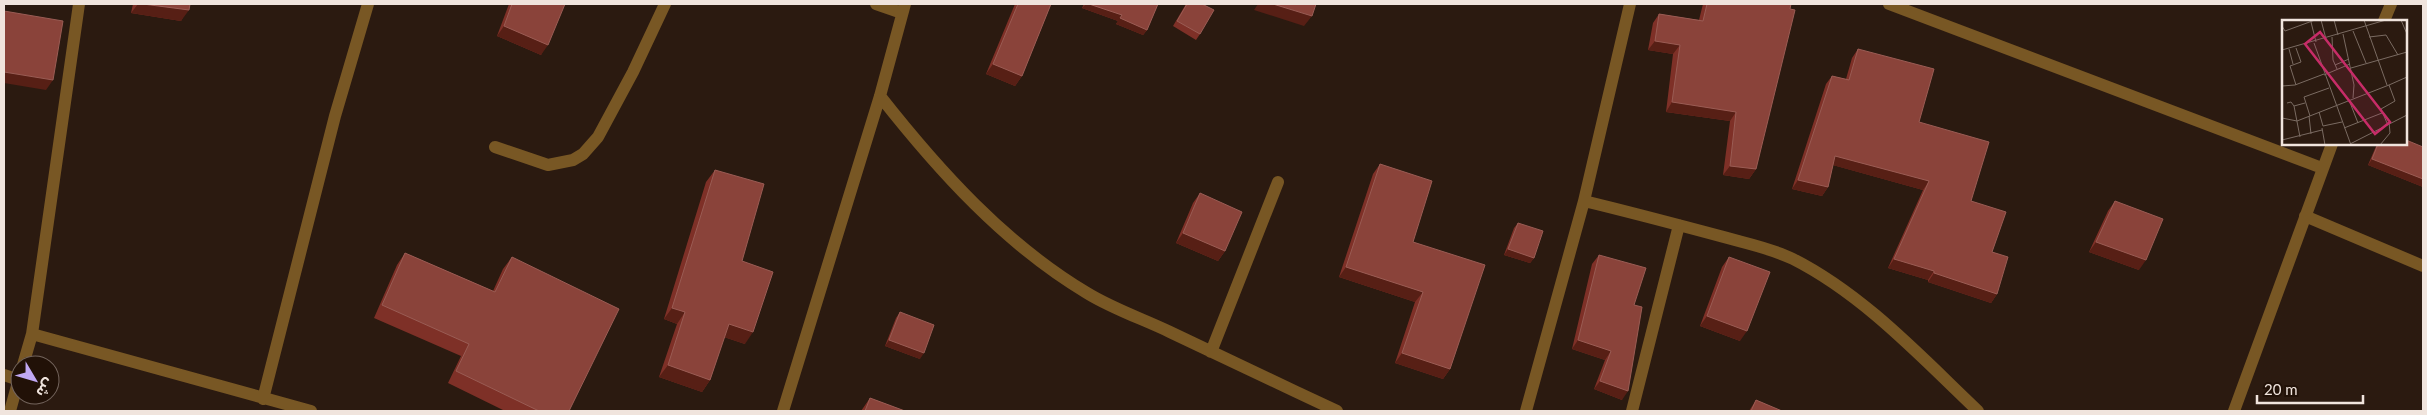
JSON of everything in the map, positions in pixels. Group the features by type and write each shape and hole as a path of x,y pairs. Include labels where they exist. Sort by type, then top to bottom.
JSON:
{"street":[{"path":"26,355 32,334 79,4"},
{"path":"262,400 335,116 368,4"},
{"path":"495,147 548,164 573,160 583,154 598,137 634,72 665,4"},
{"path":"783,411 880,96 904,8 876,4"},
{"path":"1526,411 1584,201 1630,4"},
{"path":"1889,4 2322,168"},
{"path":"2384,20 2391,4"},
{"path":"880,96 919,146 962,192 1002,229 1044,263 1088,294 1337,411"},
{"path":"2234,411 2332,145"},
{"path":"1212,352 1278,182"},
{"path":"1584,201 1678,225 1792,258 1828,281 1907,343 1978,411"},
{"path":"2304,216 2423,266"},
{"path":"1632,411 1678,225"},
{"path":"32,334 262,400 311,411"}],"building":[{"path":"143,4 190,4 189,10"},
{"path":"512,4 565,4 548,45 504,26"},
{"path":"1018,4 1051,4 1022,76 993,64"},
{"path":"1089,4 1158,4 1147,30 1120,18 1122,15"},
{"path":"1187,4 1202,4 1214,10 1200,34 1177,21"},
{"path":"1273,4 1316,4 1312,16"},
{"path":"1707,4 1791,4 1790,9 1795,10 1756,169 1730,166 1736,112 1672,102 1680,45 1655,41 1659,14 1703,21"},
{"path":"4,11 63,21 53,80 4,72"},
{"path":"1858,49 1934,69 1919,122 1989,142 1971,201 2006,212 1992,252 2008,257 1997,294 1934,273 1934,271 1894,259 1929,181 1835,156 1828,187 1798,180 1832,76 1849,80"},
{"path":"2407,140 2423,147 2423,179 2372,159 2378,145 2407,145"},
{"path":"1380,164 1432,181 1413,242 1485,265 1450,369 1402,353 1423,292 1346,267"},
{"path":"715,170 764,184 742,261 773,272 753,332 729,324 710,380 668,365 685,312 672,308"},
{"path":"1200,193 1242,212 1225,251 1183,233"},
{"path":"2115,201 2163,219 2146,260 2096,242"},
{"path":"1518,223 1543,231 1534,258 1508,249"},
{"path":"405,253 495,292 512,257 619,309 569,411 539,411 456,371 469,344 382,305"},
{"path":"1599,255 1646,268 1634,305 1642,307 1628,391 1600,381 1611,351 1578,340"},
{"path":"1729,257 1770,272 1747,331 1707,316"},
{"path":"900,312 934,325 924,353 889,340"},
{"path":"870,398 905,411 865,411"},
{"path":"1756,400 1782,411 1751,411"}]}
